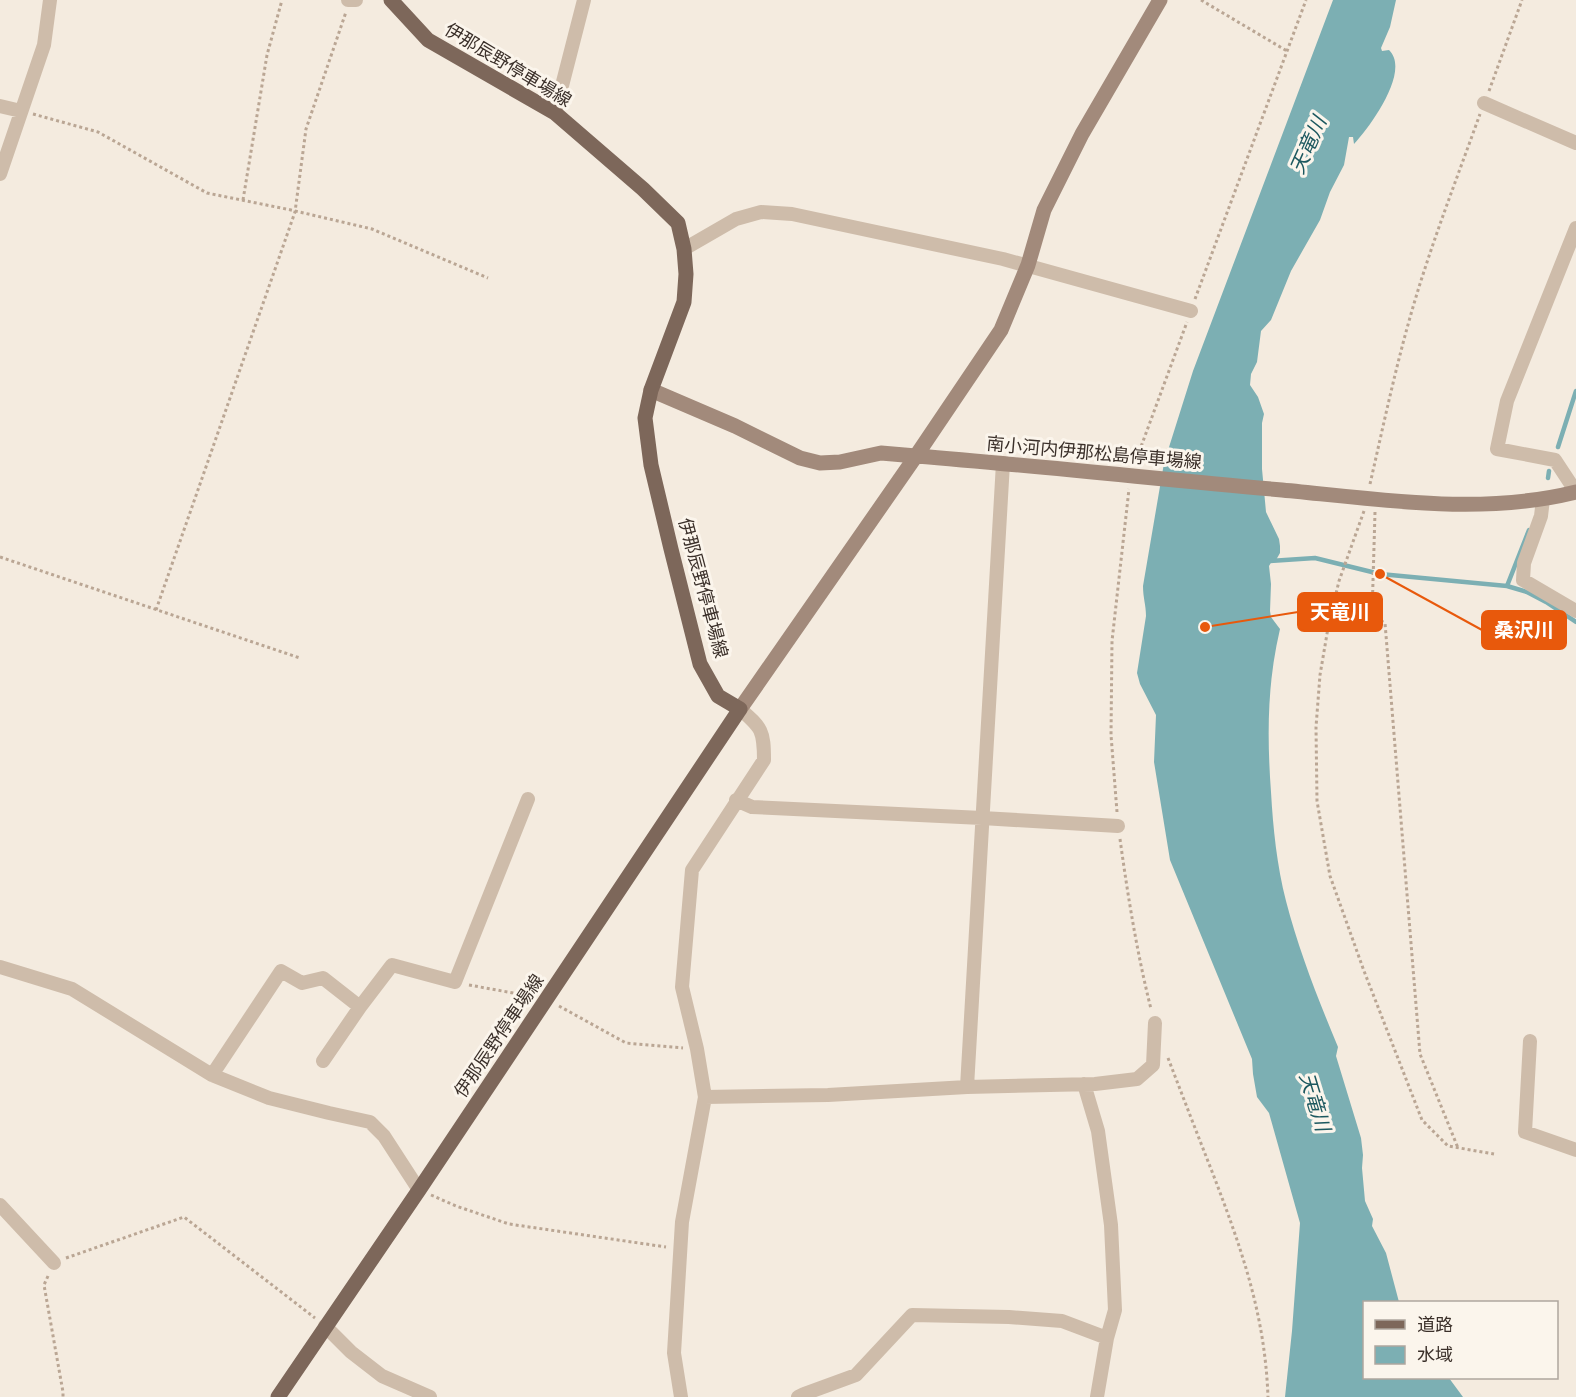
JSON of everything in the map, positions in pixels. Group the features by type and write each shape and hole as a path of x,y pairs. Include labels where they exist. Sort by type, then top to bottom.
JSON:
{"main road":[{"name":"伊那辰野停車場線","path":"278,1397 740,710 718,696 700,664 651,465 645,418 651,390 684,302 686,274 684,249 678,223 643,189 555,113 428,40 391,0"},
{"path":"740,710 1001,330 1028,265 1044,210 1082,134 1160,0"},
{"name":"南小河内伊那松島停車場線","path":"651,390 735,426 800,459 820,463 840,462 881,453 1365,498 1471,504 1543,499 1576,492"}],"street":[{"path":"0,174 44,45 50,0"},
{"path":"555,113 584,0"},
{"path":"1484,103 1576,142"},
{"path":"0,106 21,111"},
{"path":"684,249 736,219 761,212 792,214 1028,265 1191,311"},
{"path":"1576,228 1507,401 1497,449 1555,460 1576,492"},
{"path":"967,1086 1003,464"},
{"path":"1543,499 1541,516 1524,563 1523,580 1576,611"},
{"path":"681,1397 674,1353 682,1222 705,1097 697,1049 682,987 692,870 764,760 764,742 758,724 740,710"},
{"path":"322,1061 392,965 455,982 528,799"},
{"path":"736,800 752,807 1118,826"},
{"path":"0,967 72,989 212,1075 269,1098 370,1122 384,1136 419,1190"},
{"path":"212,1075 281,971 302,983 323,978 360,1007"},
{"path":"705,1097 828,1095 967,1086 1095,1084 1137,1079 1153,1065 1155,1023"},
{"path":"1530,1041 1525,1132 1576,1150"},
{"path":"1084,1084 1098,1131 1111,1225 1115,1310 1107,1338 1097,1397"},
{"path":"0,1205 54,1263"},
{"path":"798,1397 856,1375 912,1315 1009,1317 1062,1321 1107,1338"},
{"path":"326,1326 351,1352 382,1376 430,1397"}],"path":[{"path":"243,200 267,55 282,0"},
{"path":"156,610 295,212 306,129 351,0"},
{"path":"1202,0 1287,51"},
{"path":"1155,1023 1140,965 1128,895 1118,826 1110,735 1112,641 1135,477 1191,311 1306,0"},
{"path":"1494,1154 1448,1146 1422,1120 1330,876 1317,801 1316,726 1320,675 1328,628 1339,581 1365,498 1411,312 1522,0"},
{"path":"21,111 98,132 207,193 372,229 488,278"},
{"path":"1365,498 1373,561 1372,616 1385,623 1420,1054 1458,1148"},
{"path":"0,557 300,658"},
{"path":"455,982 546,1000 626,1043 697,1049"},
{"path":"1168,1056 1244,1260 1259,1316 1268,1397"},
{"path":"419,1190 456,1206 509,1224 680,1248"},
{"path":"63,1397 44,1285 54,1263 184,1217 326,1326"}],"water":[{"path":"1333,0 1396,0 1390,27 1381,48 1382,51 1389,50 1394,59 1395,71 1392,84 1378,112 1354,144 1353,137 1349,137 1344,165 1330,192 1320,220 1291,271 1271,320 1261,331 1257,362 1251,374 1250,385 1258,397 1264,414 1262,469 1266,512 1280,546 1280,553 1269,566 1271,617 1280,629 1269,710 1273,819 1278,861 1286,901 1297,938 1338,1047 1336,1056 1361,1138 1365,1201 1373,1219 1372,1226 1386,1253 1399,1301 1363,1301 1363,1379 1450,1379 1463,1397 1285,1397 1300,1223 1269,1113 1257,1097 1252,1059 1170,860 1154,762 1156,715 1140,684 1137,673 1146,616 1143,586 1164,463 1193,371"}],"waterway":[{"path":"1558,447 1576,391"},
{"path":"1548,478 1549,471"},
{"path":"1507,586 1529,530"},
{"path":"1270,561 1315,558 1380,574 1507,586 1527,592 1576,622"}],"place":[{"name":"桑沢川","path":"1380,574"},
{"name":"天竜川","path":"1205,627"}]}
